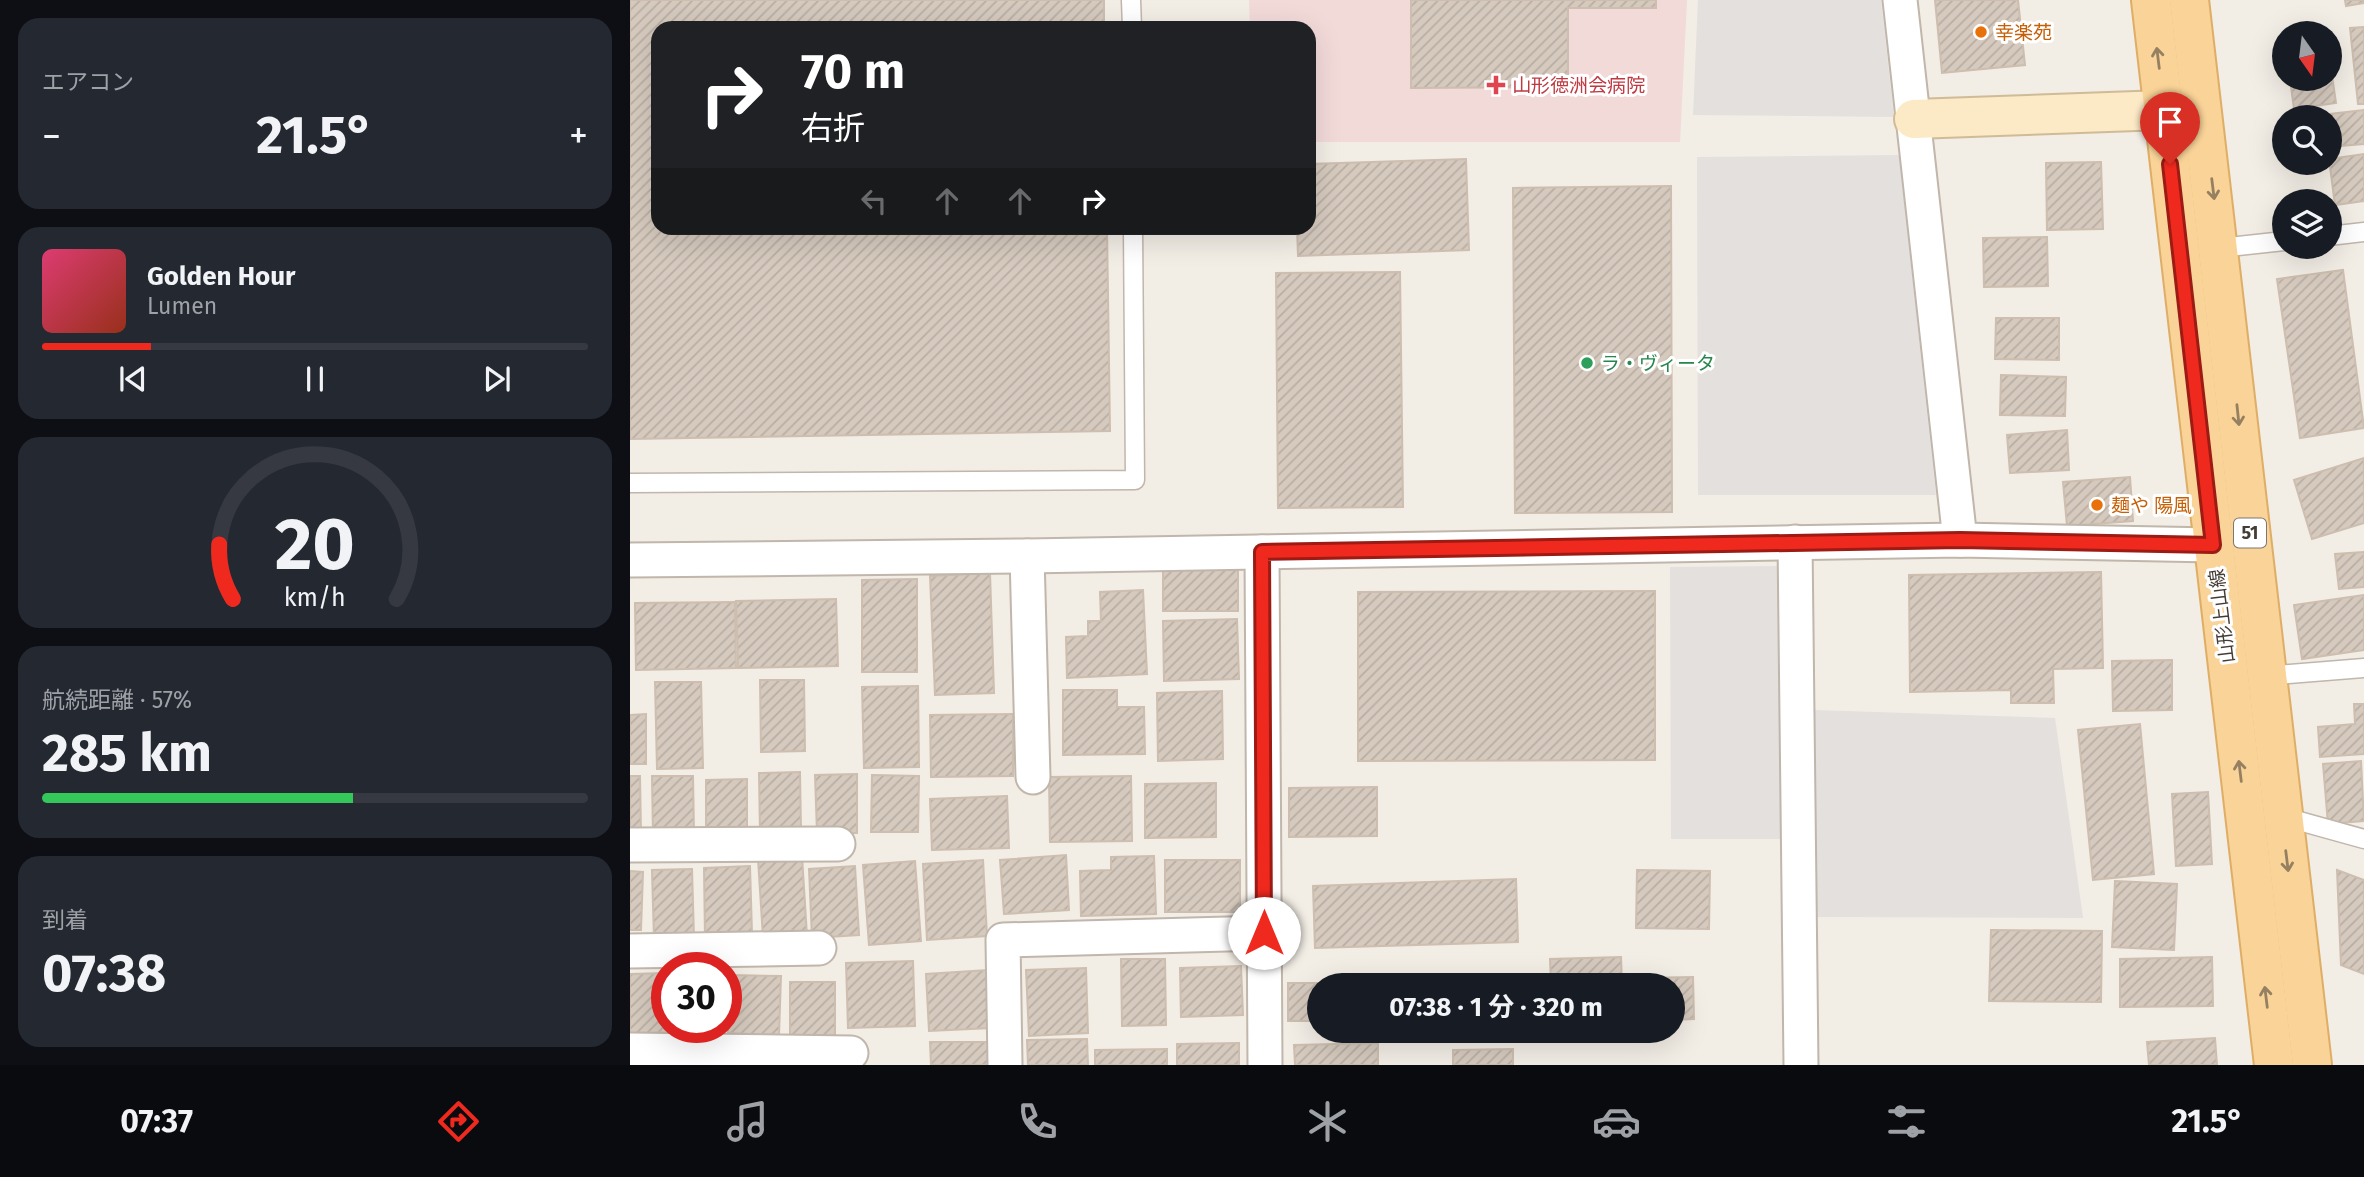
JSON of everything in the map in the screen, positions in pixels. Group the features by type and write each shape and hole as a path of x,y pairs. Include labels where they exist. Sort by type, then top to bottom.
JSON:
{"main road":[{"name":"山形上山線","path":"2151,0 2274,1065"},
{"name":"山形上山線","path":"2189,0 2220,248 2265,676 2312,1065"}],"street":[{"path":"1900,0 1960,540"},
{"path":"1914,119 2164,110"},
{"path":"630,560 1960,540 2213,545"},
{"path":"1795,542 1801,1065"},
{"path":"1262,552 1265,1065"},
{"path":"1027,556 1033,777"},
{"path":"630,845 838,844"},
{"path":"1005,1065 1003,940 1264,933"},
{"path":"630,951 819,948"},
{"path":"630,1049 851,1054"}],"lane":[{"path":"1131,0 1132,21"},
{"path":"2342,235 2364,232"},
{"path":"630,483 1135,480 1133,235"},
{"path":"2220,248 2272,242"},
{"path":"2265,676 2364,668"},
{"path":"2281,816 2364,839"}],"shaded area":[{"name":"山形徳洲会病院","path":"1249,0 1687,0 1680,142 1316,142 1316,21 1250,21"},
{"path":"1698,0 1881,0 1894,117 1693,115"},
{"path":"1899,155 1936,495 1698,495 1697,157"},
{"path":"1782,566 1783,839 1671,839 1670,567"},
{"path":"1814,710 2055,718 2083,918 1814,917"}],"building":[{"path":"630,0 1104,0 1104,21 651,21 651,235 1107,235 1110,431 630,439"},
{"path":"1411,0 1656,0 1656,8 1568,8 1568,87 1411,88"},
{"path":"1935,0 2018,0 2025,65 1942,73"},
{"path":"2345,0 2364,0 2364,3 2346,6"},
{"path":"2364,27 2364,104 2358,104 2350,28"},
{"path":"2292,91 2334,91 2336,103 2293,105"},
{"path":"2364,110 2364,144 2342,146 2342,113"},
{"path":"2364,154 2364,201 2342,204 2342,189 2333,189 2331,175 2342,175 2342,157"},
{"path":"1466,159 1469,250 1298,256 1297,235 1316,235 1316,164"},
{"path":"2101,162 2103,229 2047,230 2046,163"},
{"path":"1671,186 1672,512 1515,513 1513,188"},
{"path":"2047,237 2048,286 1984,287 1983,238"},
{"path":"2343,270 2364,428 2300,438 2277,279"},
{"path":"1400,272 1403,507 1278,508 1276,273"},
{"path":"1996,318 2059,318 2059,360 1995,359"},
{"path":"2001,375 2066,377 2065,416 2000,415"},
{"path":"2067,430 2069,470 2010,473 2007,435"},
{"path":"2364,458 2364,523 2312,539 2294,480"},
{"path":"2130,477 2133,521 2067,526 2063,482"},
{"path":"2364,552 2364,587 2339,589 2335,554"},
{"path":"1163,568 1238,568 1238,611 1163,611"},
{"path":"2101,572 2103,668 2053,669 2054,703 2011,703 2011,690 1910,692 1909,575"},
{"path":"990,573 994,693 935,695 930,576"},
{"path":"917,579 917,672 862,672 862,580"},
{"path":"1143,590 1147,674 1067,678 1066,637 1088,636 1088,621 1101,621 1100,592"},
{"path":"1655,591 1655,760 1358,761 1358,592"},
{"path":"2364,595 2364,650 2302,659 2294,605"},
{"path":"836,599 838,666 738,668 736,601"},
{"path":"735,602 736,668 636,670 635,603"},
{"path":"1237,619 1239,679 1164,681 1163,621"},
{"path":"2172,660 2172,710 2113,711 2112,661"},
{"path":"760,680 804,680 805,751 761,752"},
{"path":"655,682 701,682 703,768 657,769"},
{"path":"918,686 919,767 864,768 862,687"},
{"path":"1063,690 1117,690 1117,707 1144,707 1145,754 1063,755"},
{"path":"1222,691 1223,759 1158,761 1157,693"},
{"path":"2354,704 2364,704 2364,754 2320,757 2318,727 2355,724"},
{"path":"646,714 646,764 630,764 630,715"},
{"path":"1013,714 1013,776 931,777 930,715"},
{"path":"2140,724 2154,874 2093,880 2078,730"},
{"path":"2361,761 2364,821 2328,824 2323,764"},
{"path":"800,772 801,831 760,832 759,773"},
{"path":"857,774 857,833 817,833 815,775"},
{"path":"872,775 919,776 918,832 871,832"},
{"path":"630,776 640,776 641,834 630,834"},
{"path":"652,776 693,776 694,834 653,835"},
{"path":"1131,776 1132,841 1050,842 1049,777"},
{"path":"747,779 747,838 706,839 706,780"},
{"path":"1216,783 1216,837 1145,838 1145,784"},
{"path":"1377,787 1377,836 1289,837 1289,788"},
{"path":"2208,792 2212,864 2176,866 2172,794"},
{"path":"1007,796 1009,848 932,850 930,799"},
{"path":"1066,855 1069,910 1004,914 1000,860"},
{"path":"802,856 807,936 763,938 758,859"},
{"path":"1154,856 1156,914 1081,916 1080,871 1111,870 1111,857"},
{"path":"983,860 987,936 927,940 923,864"},
{"path":"1165,860 1240,860 1240,912 1165,912"},
{"path":"915,861 921,941 869,945 863,865"},
{"path":"750,866 752,934 705,936 704,868"},
{"path":"855,866 859,935 812,938 809,869"},
{"path":"692,869 694,938 654,939 652,870"},
{"path":"1637,870 1710,871 1709,929 1636,928"},
{"path":"2337,870 2364,880 2364,974 2341,965"},
{"path":"630,871 643,872 641,930 630,930"},
{"path":"1516,879 1518,942 1315,948 1313,886"},
{"path":"2115,881 2177,884 2174,950 2112,947"},
{"path":"1991,930 2102,931 2101,1002 1989,1001"},
{"path":"1621,957 1622,973 1551,973 1550,959"},
{"path":"2212,957 2213,1006 2120,1007 2120,959"},
{"path":"1121,959 1165,959 1166,1025 1122,1026"},
{"path":"913,961 915,1026 848,1028 846,963"},
{"path":"1241,966 1243,1015 1181,1017 1180,968"},
{"path":"1086,968 1088,1033 1029,1036 1026,970"},
{"path":"988,970 991,1028 929,1031 926,974"},
{"path":"651,973 651,1033 630,1033 630,974"},
{"path":"742,975 781,976 779,1035 742,1034"},
{"path":"1685,977 1693,977 1694,1019 1685,1019"},
{"path":"790,982 835,982 835,1039 790,1039"},
{"path":"1288,983 1307,983 1307,1021 1288,1021"},
{"path":"2215,1038 2217,1065 2149,1065 2147,1042"},
{"path":"1087,1039 1088,1065 1028,1065 1027,1040"},
{"path":"930,1042 989,1042 989,1065 931,1065"},
{"path":"1239,1043 1239,1065 1177,1065 1177,1044"},
{"path":"1378,1043 1378,1065 1295,1065 1294,1045"},
{"path":"1167,1049 1167,1065 1095,1065 1095,1050"},
{"path":"1513,1049 1513,1065 1453,1065 1453,1050"}],"place":[{"name":"幸楽苑","path":"1981,32"},
{"name":"山形徳洲会病院","path":"1496,85"},
{"name":"ラ・ヴィータ","path":"1587,363"},
{"name":"麺や 陽風","path":"2097,505"}],"route":[{"path":"1264,933 1262,552 1960,540 2213,545 2170,164"}]}
